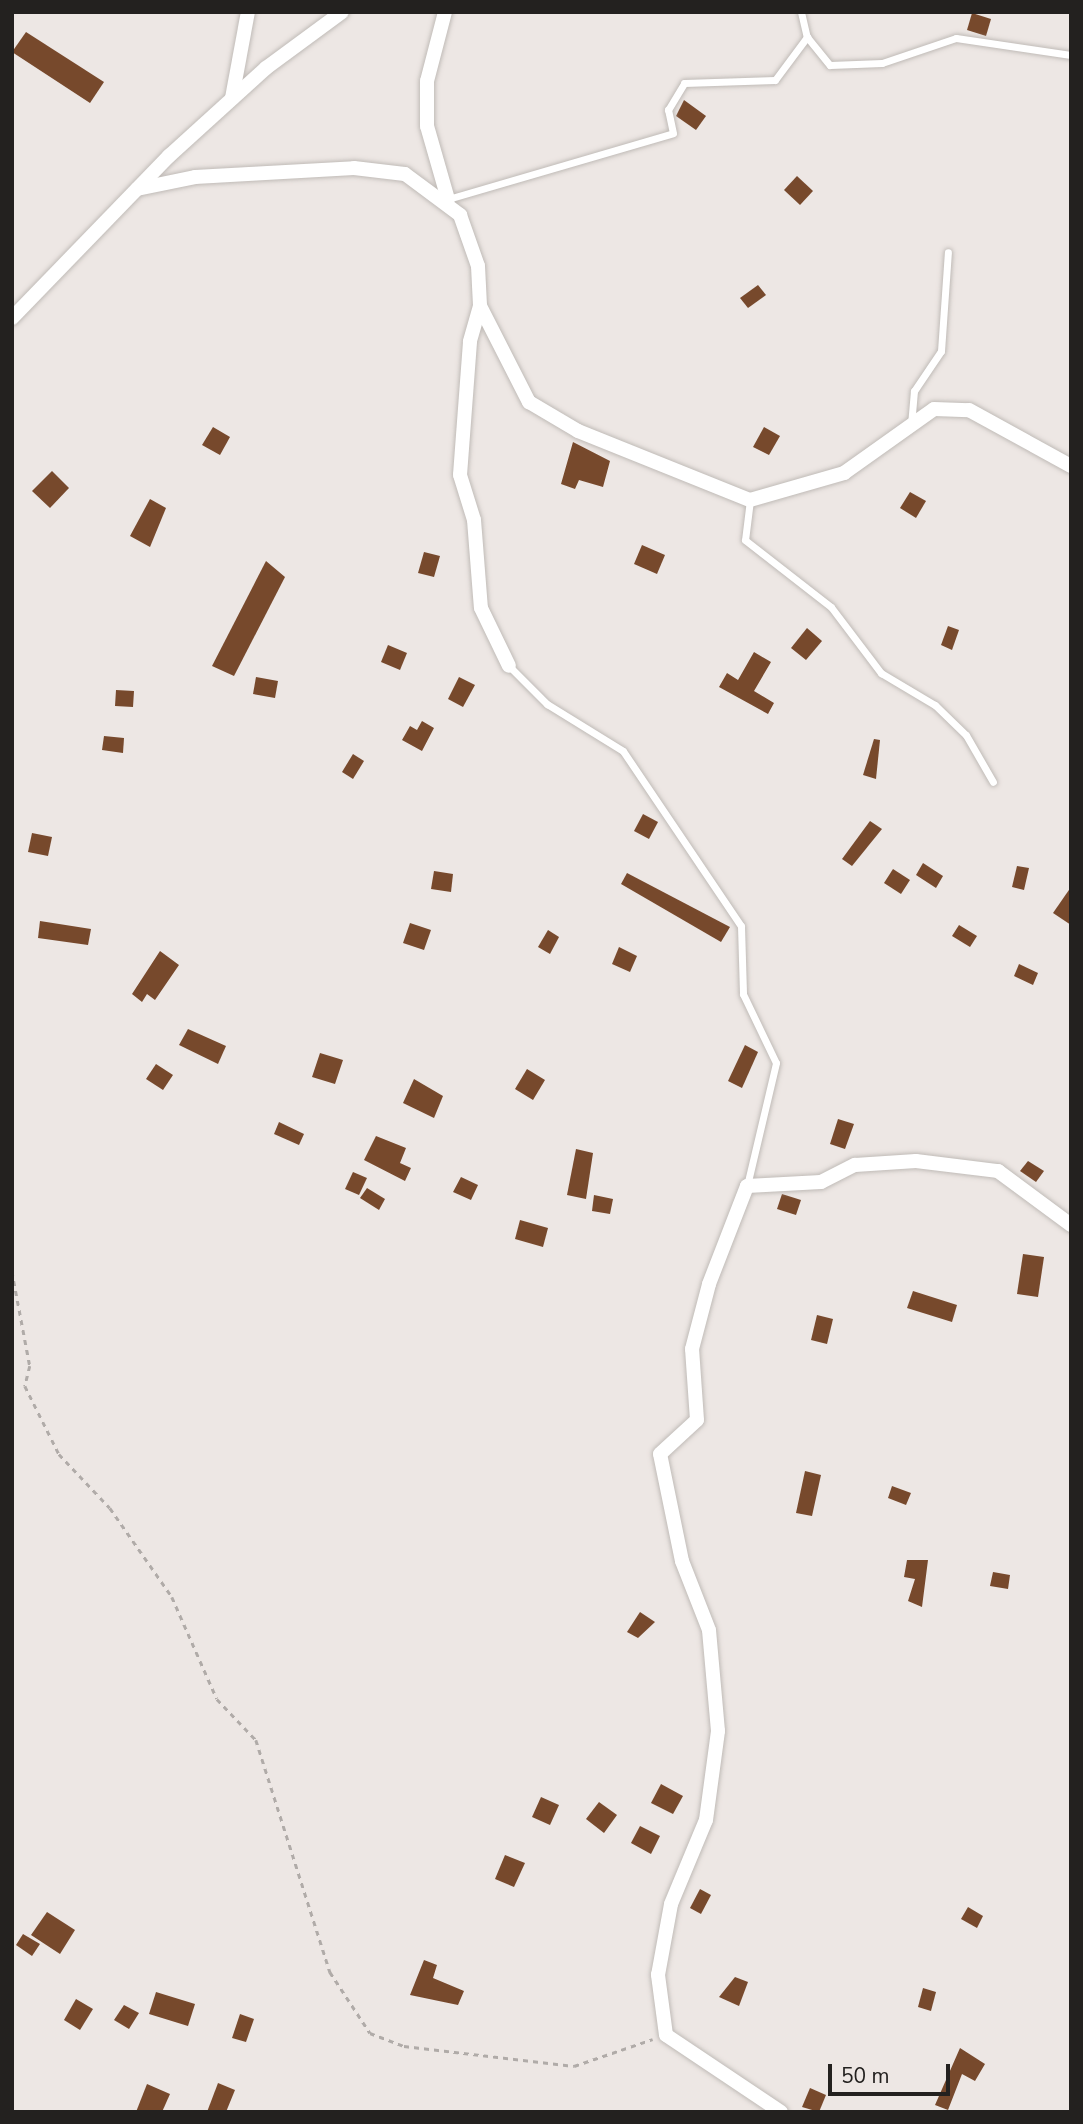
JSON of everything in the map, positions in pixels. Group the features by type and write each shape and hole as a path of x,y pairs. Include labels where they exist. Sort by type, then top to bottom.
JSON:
{"street":[{"path":"232,98 248,12"},
{"path":"12,318 136,188 232,98 342,12"},
{"path":"445,12 427,81 427,115 447,199"},
{"path":"136,188 195,177 354,168 405,174 447,199 460,215 478,266 480,306 470,342 460,475 474,520 481,608 509,666"},
{"path":"480,306 529,402 578,431 750,500 844,473 934,410 969,410 1071,466"},
{"path":"781,2112 666,2035 658,1975 671,1904 706,1820 718,1731 709,1630 682,1560 660,1454 697,1420 692,1349 709,1284 747,1186 821,1182 855,1165 943,1164 998,1171 1071,1225"}],"lane":[{"path":"801,12 807,37 830,65 881,63 956,38 1071,55"},
{"path":"447,199 673,133 668,110 684,83 775,80 807,37"},
{"path":"911,425 914,391 941,351 948,252"},
{"path":"750,500 745,540 831,607 881,673 935,705 958,727 993,782"},
{"path":"509,666 547,704 623,751 741,926 743,994 776,1063 747,1186"}],"path":[{"path":"12,1270 30,1366 25,1386 59,1454 110,1508 172,1597 217,1699 256,1740 330,1972 370,2033 404,2046 574,2066 666,2035"}],"building":[{"path":"972,13 991,19 986,36 967,30"},
{"path":"26,32 104,82 90,103 12,52"},
{"path":"684,100 706,116 696,130 676,116"},
{"path":"797,176 813,191 800,205 784,190"},
{"path":"758,285 766,295 748,308 740,298"},
{"path":"213,427 230,437 220,455 202,445"},
{"path":"764,427 780,436 769,455 753,447"},
{"path":"573,442 610,461 603,487 579,480 575,489 561,484"},
{"path":"52,471 69,488 50,508 32,491"},
{"path":"910,492 926,501 916,518 900,508"},
{"path":"150,499 166,508 150,547 130,536"},
{"path":"642,545 665,555 657,574 634,564"},
{"path":"424,552 440,556 434,577 418,573"},
{"path":"266,561 285,577 234,676 212,666"},
{"path":"948,626 959,630 952,650 941,645"},
{"path":"807,628 822,641 806,660 791,648"},
{"path":"388,645 407,653 400,670 381,662"},
{"path":"754,652 771,662 754,691 774,703 768,714 719,687 727,673 738,680"},
{"path":"256,677 278,681 275,698 253,694"},
{"path":"459,677 475,685 463,707 448,699"},
{"path":"116,690 134,691 133,707 115,706"},
{"path":"422,721 434,728 422,751 402,740 410,726 417,730"},
{"path":"104,736 124,738 123,753 102,750"},
{"path":"874,739 880,740 876,779 863,775"},
{"path":"353,754 364,761 353,779 342,772"},
{"path":"643,814 658,822 649,839 634,831"},
{"path":"870,821 882,829 852,866 842,859"},
{"path":"32,833 52,837 48,856 28,852"},
{"path":"923,863 943,876 936,888 916,875"},
{"path":"1017,866 1029,868 1024,890 1012,887"},
{"path":"893,869 910,880 901,894 884,883"},
{"path":"434,871 453,874 451,892 431,889"},
{"path":"627,873 730,927 721,942 621,884"},
{"path":"1071,887 1071,925 1053,913"},
{"path":"40,921 91,929 88,945 38,938"},
{"path":"410,923 431,930 424,950 403,943"},
{"path":"959,925 977,936 970,947 952,936"},
{"path":"548,930 559,937 550,954 538,947"},
{"path":"619,947 637,956 630,972 612,964"},
{"path":"160,951 179,965 155,1000 147,994 142,1002 132,994"},
{"path":"1019,964 1038,973 1033,985 1014,976"},
{"path":"188,1029 226,1046 218,1064 179,1045"},
{"path":"745,1045 758,1052 742,1088 728,1081"},
{"path":"320,1053 343,1060 335,1084 312,1077"},
{"path":"156,1064 173,1075 163,1090 146,1079"},
{"path":"527,1069 545,1080 533,1100 515,1089"},
{"path":"414,1079 443,1096 434,1118 403,1103"},
{"path":"838,1119 854,1124 845,1149 830,1144"},
{"path":"279,1122 304,1134 299,1145 274,1134"},
{"path":"376,1136 406,1148 400,1163 411,1168 405,1181 364,1160"},
{"path":"576,1149 593,1153 586,1199 567,1195"},
{"path":"1028,1161 1044,1171 1036,1182 1020,1171"},
{"path":"353,1172 367,1178 359,1195 345,1189"},
{"path":"461,1177 478,1185 471,1200 453,1192"},
{"path":"367,1188 385,1199 379,1210 360,1198"},
{"path":"782,1194 801,1200 796,1215 777,1209"},
{"path":"594,1195 613,1199 610,1214 592,1211"},
{"path":"520,1220 548,1228 543,1247 515,1239"},
{"path":"1023,1254 1044,1257 1038,1297 1017,1294"},
{"path":"913,1291 957,1305 952,1322 907,1308"},
{"path":"817,1315 833,1319 827,1344 811,1340"},
{"path":"805,1471 821,1475 812,1516 796,1513"},
{"path":"892,1486 911,1493 906,1505 888,1498"},
{"path":"907,1560 928,1560 922,1607 908,1601 915,1579 904,1577"},
{"path":"993,1572 1010,1575 1008,1589 990,1586"},
{"path":"640,1612 655,1622 638,1638 627,1632"},
{"path":"661,1784 683,1796 673,1814 651,1803"},
{"path":"541,1797 559,1805 550,1825 532,1817"},
{"path":"599,1802 617,1815 604,1833 586,1819"},
{"path":"640,1826 660,1836 651,1854 631,1843"},
{"path":"505,1855 525,1863 514,1887 495,1879"},
{"path":"700,1889 711,1895 701,1914 690,1908"},
{"path":"968,1907 983,1916 977,1928 961,1919"},
{"path":"47,1912 75,1930 60,1954 31,1935"},
{"path":"23,1934 40,1944 32,1956 16,1945"},
{"path":"424,1960 437,1965 433,1978 464,1991 458,2005 410,1995"},
{"path":"735,1977 748,1982 739,2006 719,1997"},
{"path":"923,1988 936,1992 931,2011 918,2007"},
{"path":"156,1992 195,2004 188,2026 149,2014"},
{"path":"76,1999 93,2009 80,2030 64,2020"},
{"path":"124,2005 139,2013 129,2029 114,2020"},
{"path":"240,2014 254,2019 246,2042 232,2038"},
{"path":"960,2048 985,2064 975,2081 962,2074 948,2110 935,2105"},
{"path":"218,2083 235,2090 226,2112 207,2112"},
{"path":"147,2084 170,2094 162,2112 136,2112"},
{"path":"810,2088 826,2095 819,2112 802,2107"}]}
